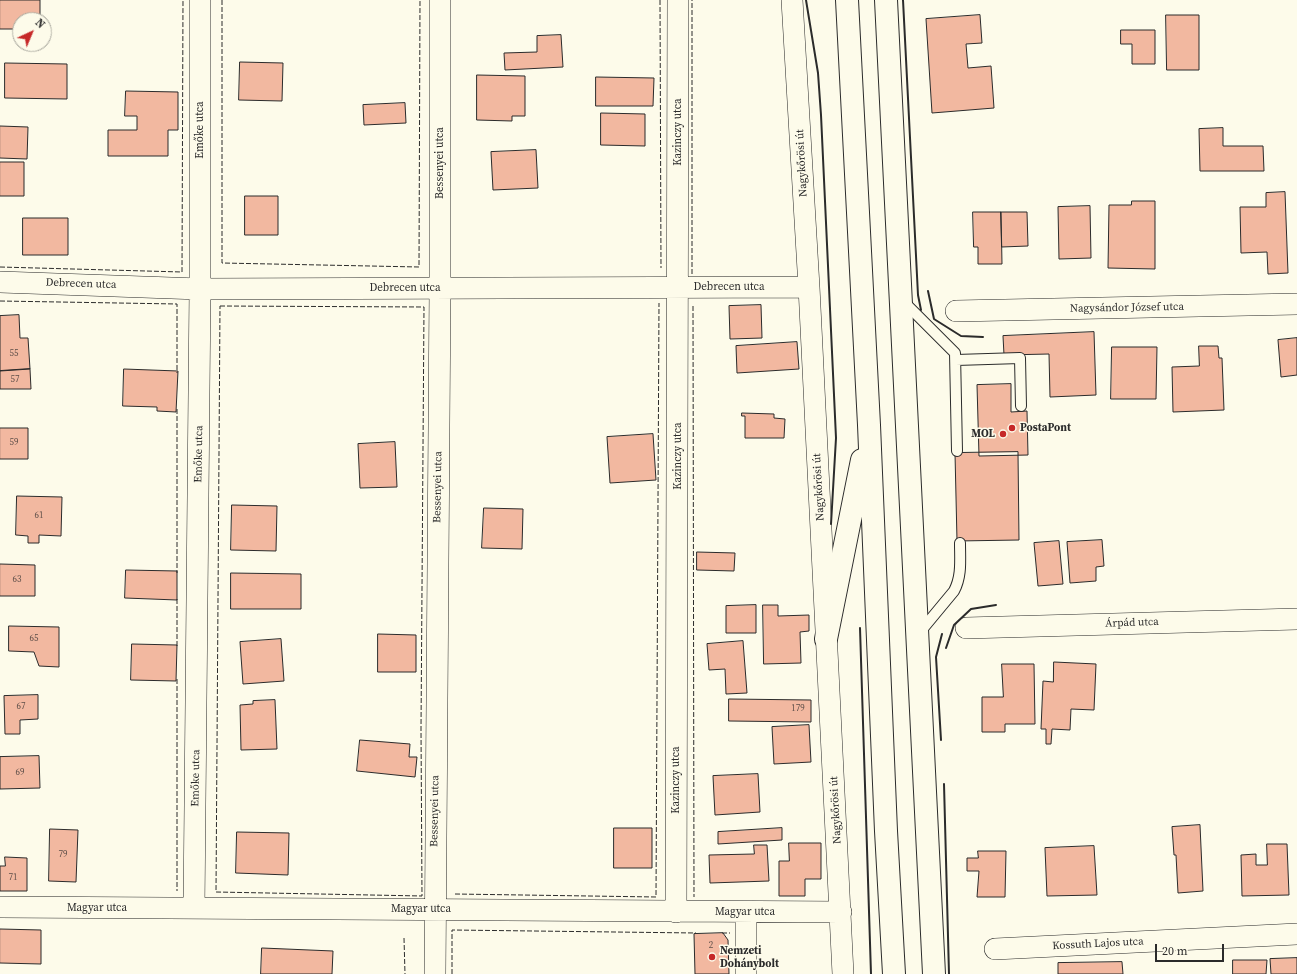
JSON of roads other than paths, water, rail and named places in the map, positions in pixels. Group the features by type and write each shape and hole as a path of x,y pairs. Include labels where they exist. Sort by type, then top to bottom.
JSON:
{"main road":[{"path":"847,0 869,425 886,831 894,974"},
{"path":"886,0 902,300 934,974"},
{"path":"826,639 869,425"}],"street":[{"name":"Emőke utca","path":"194,908 200,289 200,0"},
{"name":"Bessenyei utca","path":"434,974 440,288 440,0"},
{"name":"Kazinczy utca","path":"676,912 679,287 678,0"},
{"name":"Nagykőrösi út","path":"792,0 809,287 843,974"},
{"name":"Debrecen utca","path":"0,282 200,289 809,287"},
{"name":"Nagysándor József utca","path":"956,311 1297,304"},
{"name":"Árpád utca","path":"966,628 1297,619"},
{"name":"Magyar utca","path":"0,907 841,912"},
{"path":"746,912 746,974"},
{"name":"Kossuth Lajos utca","path":"995,949 1297,934"}],"lane":[{"path":"902,300 955,353 957,451"},
{"path":"956,360 1020,358 1021,406"},
{"path":"918,633 954,591 960,575 960,543"}],"place":[{"name":"PostaPont","path":"1012,428"},
{"name":"MOL","path":"1003,434"},
{"name":"Nemzeti Dohánybolt","path":"712,957"}]}
